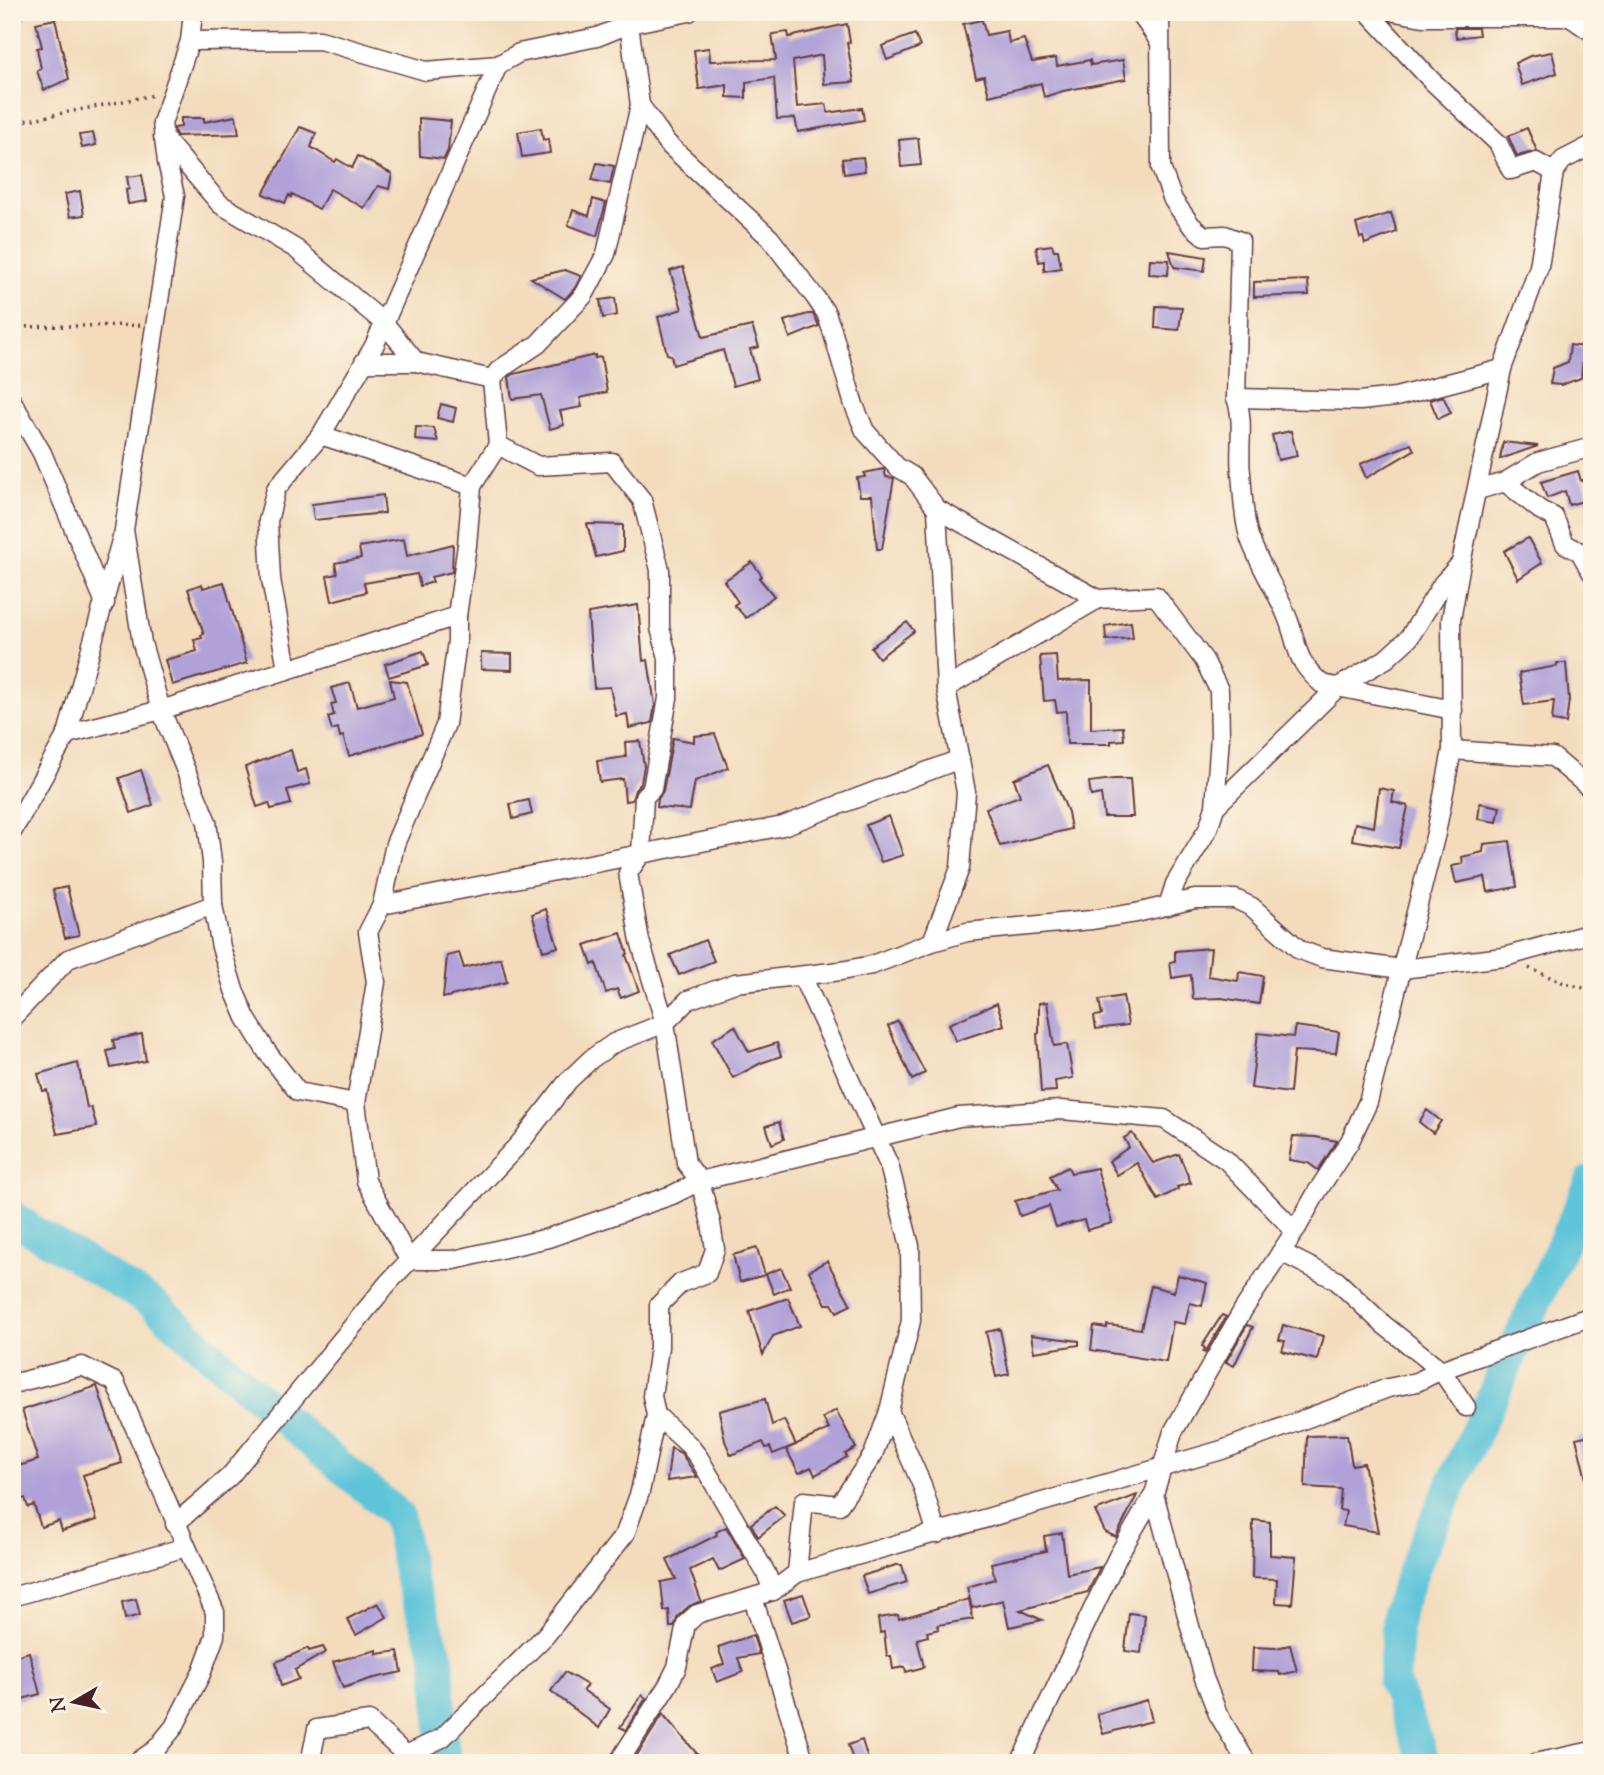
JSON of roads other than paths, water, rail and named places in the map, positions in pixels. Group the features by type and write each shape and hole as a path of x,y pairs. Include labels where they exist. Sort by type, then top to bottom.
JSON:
{"street":[{"path":"12,832 67,734 124,530 175,196 162,123 190,41 193,12"},
{"path":"190,41 320,40 426,71 498,65 519,53 597,37 626,18 689,12"},
{"path":"1139,12 1159,41"},
{"path":"1160,12 1161,168 1173,200 1191,225 1204,236 1225,236 1240,241 1236,398 1240,409 1240,461 1248,534 1261,567 1288,620 1298,656 1308,671 1322,684 1453,710"},
{"path":"1368,12 1431,80 1498,143 1511,170 1536,162 1554,172"},
{"path":"1395,12 1423,17 1570,17 1592,32"},
{"path":"409,1260 366,1181 356,1103 376,982 368,932 382,905 395,844 446,724 472,485 498,445 492,379 499,370 538,344 584,295 606,254 640,106 626,18"},
{"path":"286,669 271,579 268,521 276,489 321,435 364,362 384,323 498,65"},
{"path":"640,106 667,143 770,238 816,298 826,313 854,405 865,431 897,467 912,476 937,509 1098,599"},
{"path":"163,136 220,204 296,249 384,323 416,362"},
{"path":"1020,1763 1118,1556 1154,1494 1173,1432 1243,1310 1350,1140 1367,1102 1436,833 1452,750 1451,620 1502,369 1539,267 1554,172 1563,160 1592,145"},
{"path":"364,362 416,362 492,379"},
{"path":"1236,398 1360,401 1396,397 1502,369"},
{"path":"12,401 42,453 105,603"},
{"path":"321,435 472,485"},
{"path":"310,1763 317,1729 369,1721 406,1755 442,1738 547,1635 625,1534 640,1492 656,1415 652,1396 659,1347 660,1306 681,1283 707,1273 715,1249 700,1181 686,1163 665,1023 640,942 630,895 628,873 641,854 644,797 652,789 668,698 668,658 660,628 660,570 642,500 612,462 538,466 498,445"},
{"path":"1478,490 1504,482 1538,462 1592,447"},
{"path":"1504,482 1540,510 1555,517 1565,544 1580,552 1592,573"},
{"path":"932,942 960,868 966,792 947,688 937,509"},
{"path":"124,530 142,643 160,710 207,822 212,862 213,905 221,947 234,990 246,1018 267,1052 299,1092 356,1103"},
{"path":"1215,807 1338,687 1385,659 1409,638 1443,583 1461,563"},
{"path":"947,688 1098,599 1156,596 1204,660 1219,690 1220,736 1215,807 1208,829 1175,884 1168,905"},
{"path":"67,734 160,710 457,616"},
{"path":"1452,750 1553,757 1592,790"},
{"path":"382,905 783,826 960,759"},
{"path":"175,1524 230,1476 409,1260 520,1143 568,1081 591,1059 614,1043 665,1023 688,1000 735,983 872,965 967,932 1091,920 1195,898 1235,900 1252,907 1300,950 1322,958 1401,969 1504,957 1592,933"},
{"path":"12,1018 68,959 213,905"},
{"path":"797,1573 804,1501 839,1505 873,1455 889,1411 911,1321 909,1246 889,1165 802,976"},
{"path":"409,1260 454,1260 548,1238 672,1195 700,1181 875,1137 959,1118 1061,1110 1164,1119 1226,1160 1295,1231"},
{"path":"1281,1252 1336,1280 1384,1325 1441,1370 1466,1406"},
{"path":"618,1763 668,1685 677,1667 686,1624 697,1614 773,1591 797,1573 1222,1450 1388,1388 1417,1382 1441,1370 1592,1316"},
{"path":"12,1384 82,1366 115,1382 215,1612 215,1636 201,1674 174,1727 156,1749 136,1763"},
{"path":"889,1411 922,1485 937,1534"},
{"path":"656,1415 689,1445 699,1458 766,1573 773,1591"},
{"path":"1154,1494 1204,1678 1217,1714 1247,1763"},
{"path":"12,1597 186,1546"},
{"path":"753,1598 805,1763"},
{"path":"1535,1763 1592,1751"}],"waterway":[{"path":"1425,1763 1394,1683 1398,1611 1421,1551 1592,1180"},
{"path":"12,1215 33,1231 152,1303 398,1515 410,1578 438,1658 446,1763"}]}
